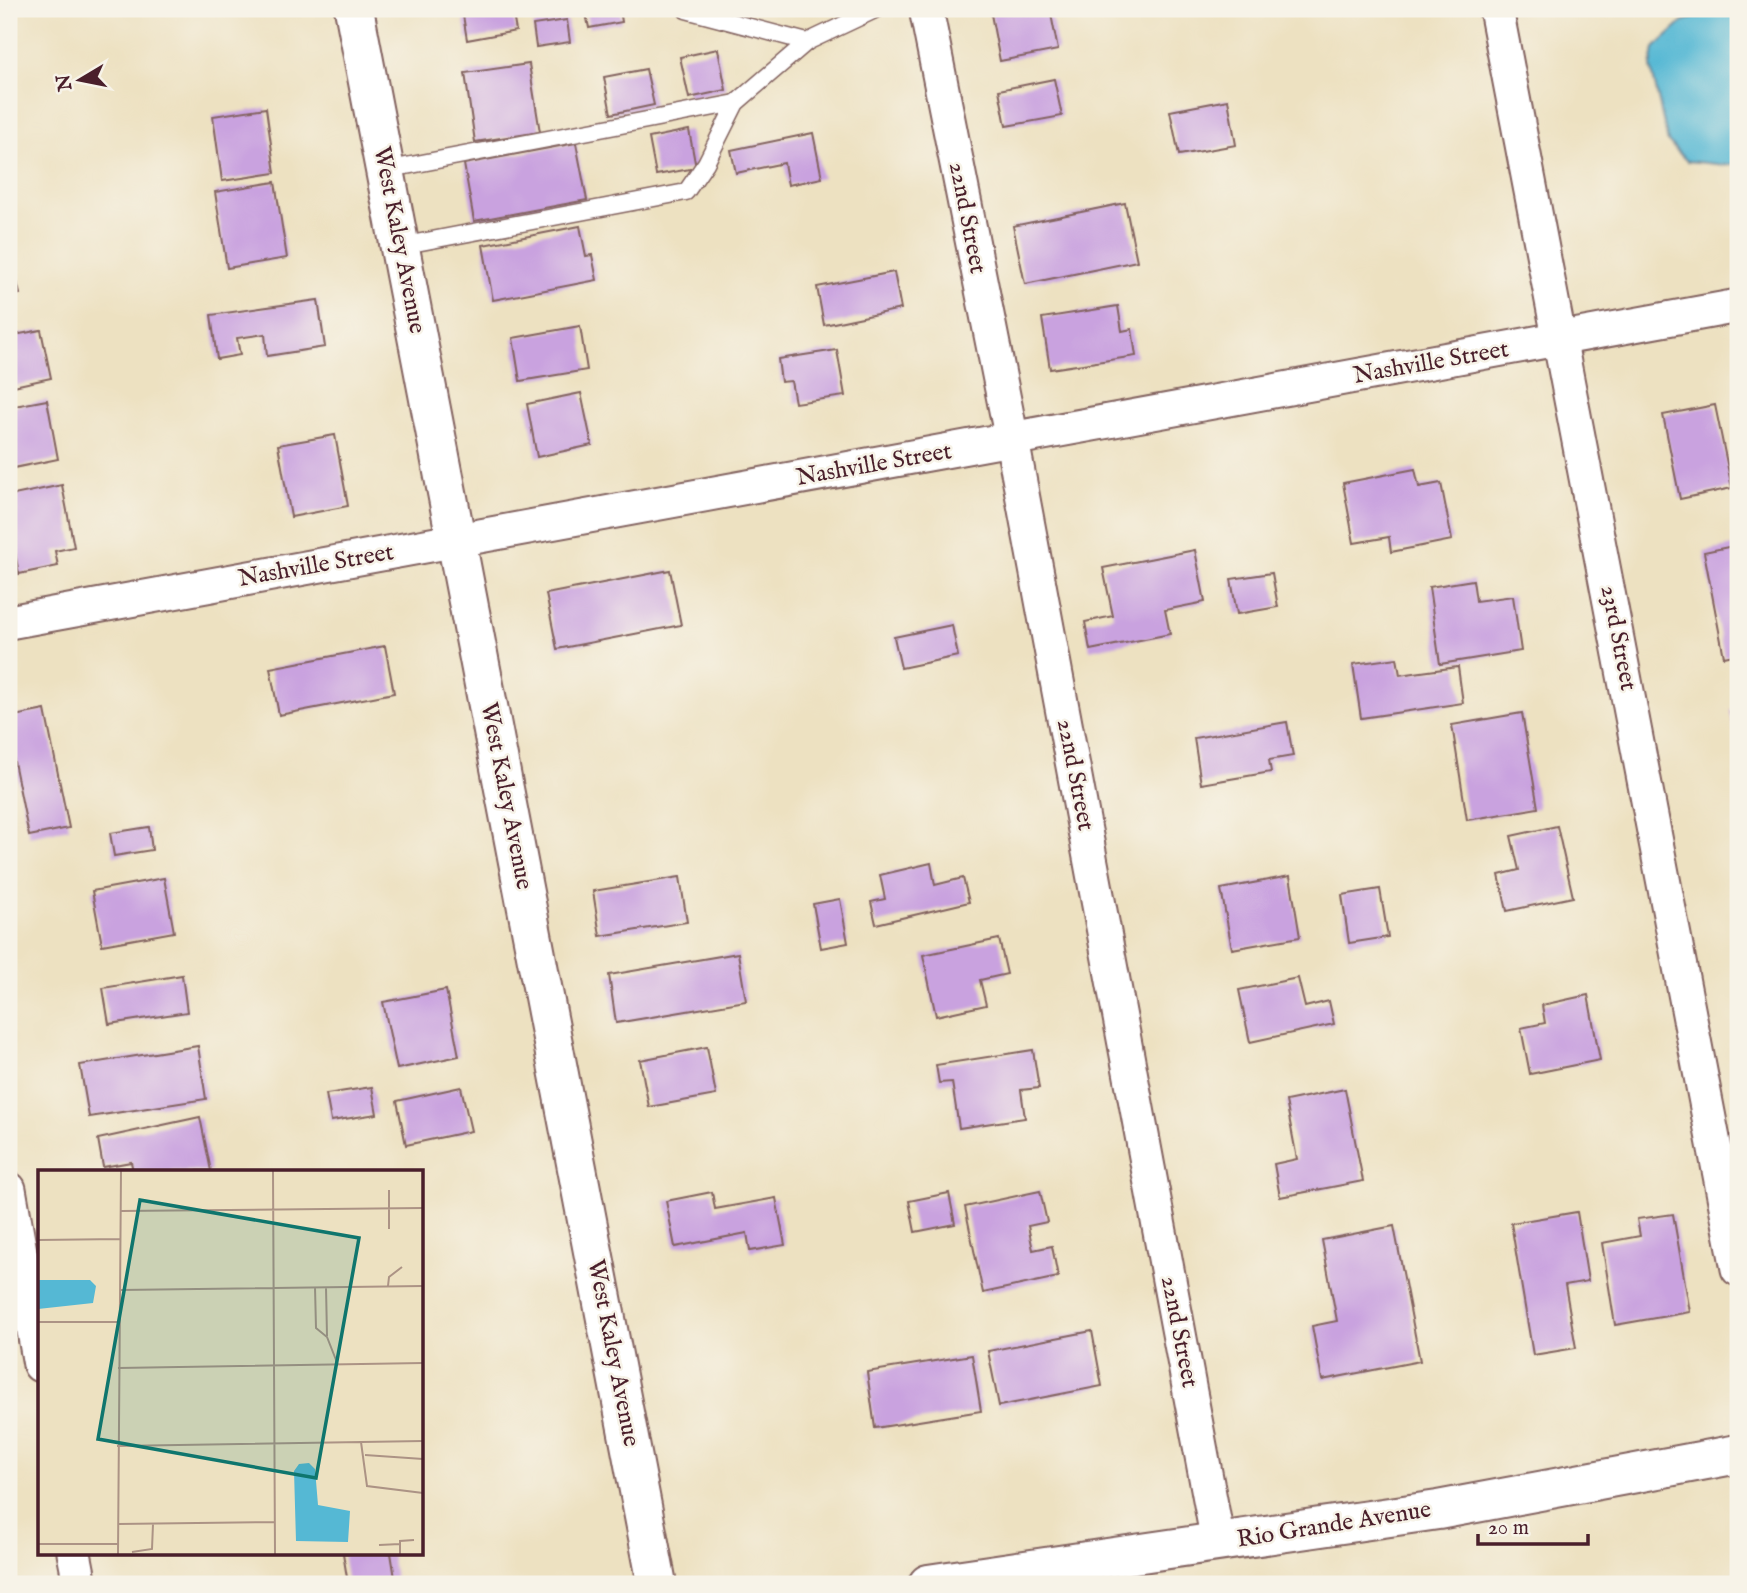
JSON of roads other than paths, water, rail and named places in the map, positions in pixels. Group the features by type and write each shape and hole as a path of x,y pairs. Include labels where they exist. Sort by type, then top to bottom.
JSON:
{"street":[{"name":"West Kaley Avenue","path":"354,9 657,1584"},
{"name":"22nd Street","path":"926,9 1012,440 1219,1542"},
{"name":"23rd Street","path":"1496,9 1738,1269"},
{"name":"Nashville Street","path":"9,622 1738,306"},
{"path":"9,1189 38,1354"},
{"name":"Rio Grande Avenue","path":"928,1584 1438,1510 1738,1454"},
{"path":"74,1554 80,1584"}],"lane":[{"path":"400,247 686,192 706,163 736,103 807,42 877,9"},
{"path":"686,10 807,42"},
{"path":"385,170 736,103"}],"water":[{"path":"1727,9 1738,9 1738,163 1726,165 1687,161 1668,142 1651,67 1654,48 1684,21"}]}
